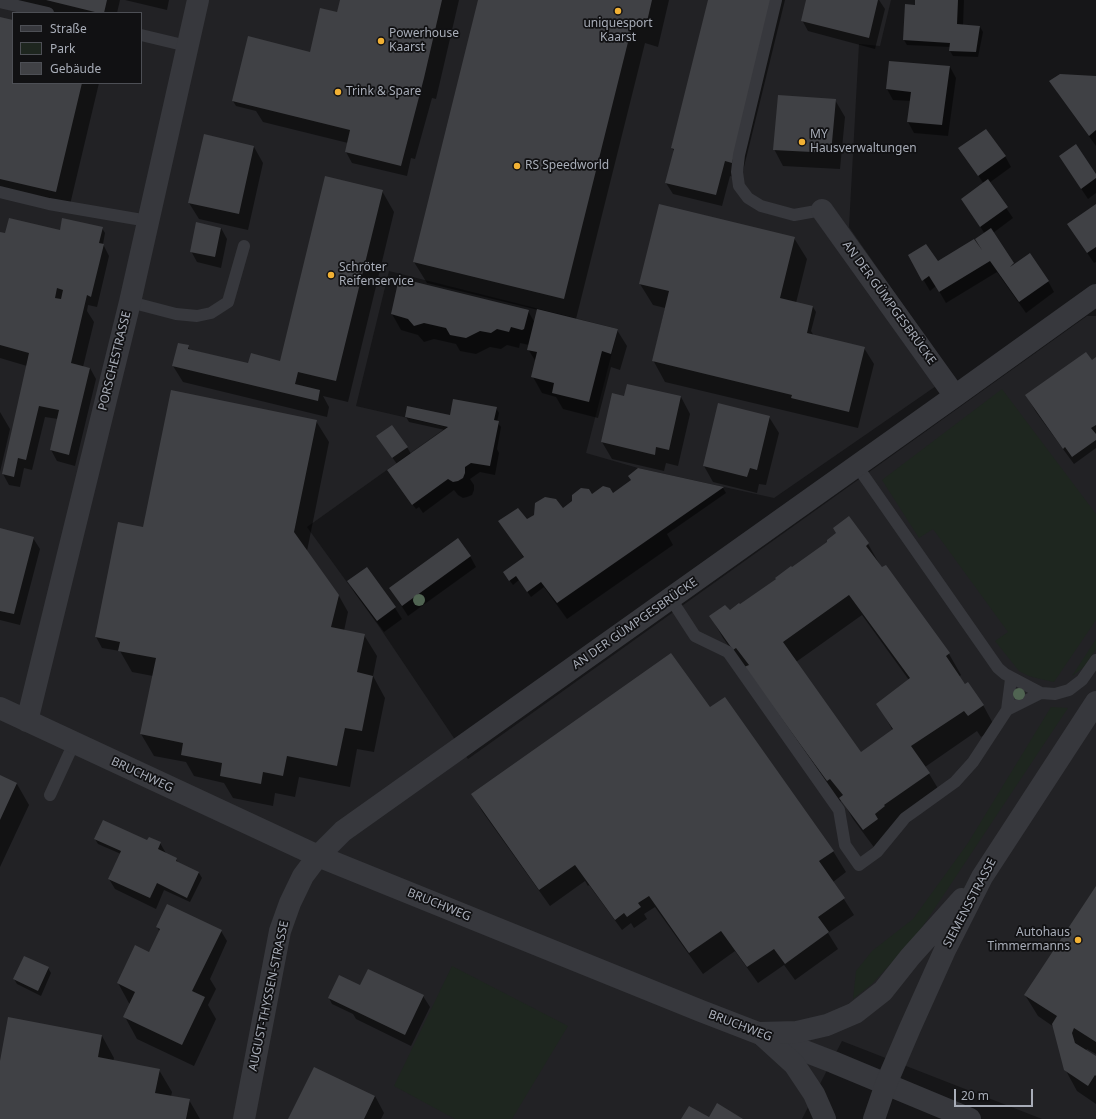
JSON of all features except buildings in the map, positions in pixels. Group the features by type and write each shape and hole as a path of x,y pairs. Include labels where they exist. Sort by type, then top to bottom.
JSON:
{"street":[{"name":"PORSCHESTRASSE","path":"27,721 130,302 198,0"},
{"name":"AN DER GÜMPGESBRÜCKE","path":"822,210 955,396"},
{"name":"AN DER GÜMPGESBRÜCKE","path":"318,856 343,831 1096,295"},
{"name":"SIEMENSSTRASSE","path":"874,1119 886,1084 945,950 982,877 1096,702"},
{"name":"BRUCHWEG","path":"0,708 318,856 970,1119"},
{"name":"AUGUST-THYSSEN-STRASSE","path":"244,1119 280,932 290,903 303,876 318,856"},
{"path":"760,1033 797,1032 827,1025 855,1013 883,991 910,957 982,877"},
{"path":"760,1033 794,1064 814,1094 825,1119"}],"lane":[{"path":"776,0 739,155 737,172 739,186 748,198 761,206 794,215 822,210"},
{"path":"0,2 44,12"},
{"path":"142,35 188,46"},
{"path":"0,192 49,204 148,221"},
{"path":"130,302 176,314 196,316 211,313 228,302 244,246"},
{"path":"857,466 998,668 1011,679 1041,693 1055,694 1069,690 1082,680 1096,660"},
{"path":"670,599 695,636 728,652 839,810 845,845 859,865 877,852 905,818 955,782 973,762 1007,710 1011,679"},
{"path":"1007,710 1041,693"},
{"path":"50,795 74,743"}],"shaded area":[{"path":"0,0 891,0 880,46 859,44 849,227 952,375 774,498 638,468 586,453 618,329 389,271 356,406 447,427 307,527 378,625 468,759 1087,316 1096,316 1096,1119 1042,1119 842,1041 802,1119 0,1119"}],"green space":[{"path":"1002,389 1096,514 1096,620 1054,682 1029,676 1019,671 995,641 1008,632 933,529 919,538 882,480"},
{"path":"1096,639 1096,649 1084,667 1072,676"},
{"path":"1051,707 1068,708 917,935 872,984 853,999 856,971 872,951 913,919 968,843"},
{"path":"452,966 568,1026 512,1119 455,1119 394,1086"}],"place":[{"name":"uniquesport Kaarst","path":"618,11"},
{"name":"Powerhouse Kaarst","path":"381,41"},
{"name":"Trink & Spare","path":"338,92"},
{"name":"MY Hausverwaltungen","path":"802,142"},
{"name":"RS Speedworld","path":"517,166"},
{"name":"Schröter Reifenservice","path":"331,275"},
{"name":"Autohaus Timmermanns","path":"1078,940"}]}
